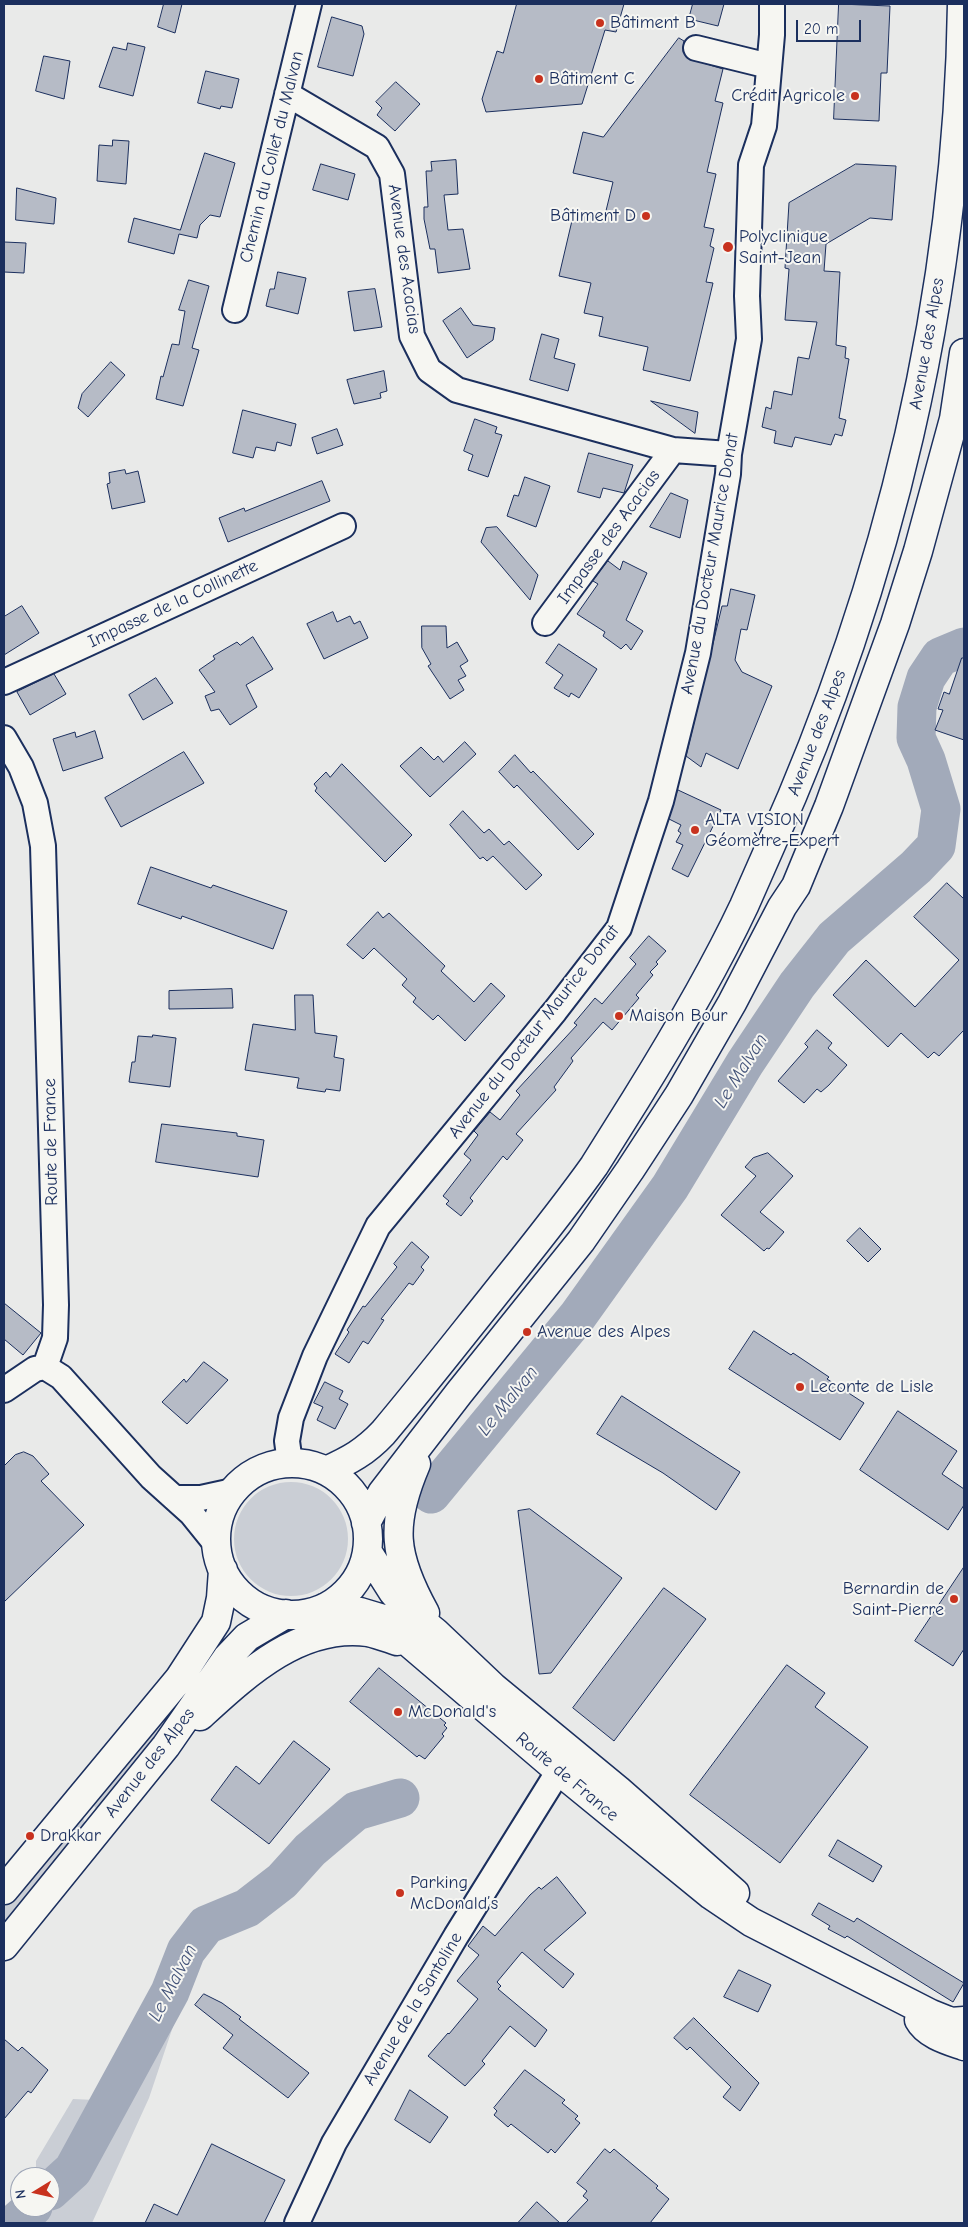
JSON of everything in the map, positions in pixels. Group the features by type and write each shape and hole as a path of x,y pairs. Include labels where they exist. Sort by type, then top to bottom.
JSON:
{"main road":[{"name":"Avenue des Alpes","path":"326,1471 356,1458 382,1433 546,1230 594,1165 665,1051 711,972 745,904 784,817 810,756 844,662 885,531 918,400 944,246 959,91 962,4"},
{"name":"Avenue des Alpes","path":"366,1523 382,1493 581,1241 624,1178 679,1095 732,1003 782,907 796,886 864,713 921,542 954,419 964,352"},
{"path":"166,1746 233,1686 271,1657 300,1642 342,1632 368,1632 423,1638 398,1542 398,1521 405,1489 430,1431"},
{"path":"290,1463 314,1466 326,1471 352,1492 362,1510 366,1523 367,1551 356,1579 347,1590 324,1608 312,1612 286,1614 260,1608 248,1601 234,1587 220,1557 217,1526 223,1507 241,1482 262,1469 290,1463"},
{"name":"Route de France","path":"367,1551 393,1592 410,1612 423,1638"},
{"name":"Avenue des Alpes","path":"4,1890 179,1679 216,1622 221,1598 220,1557"},
{"name":"Route de France","path":"324,1608 360,1612 380,1618 423,1638 565,1760 711,1895 751,1922 910,2003 951,2022 964,2021"},
{"name":"Avenue des Alpes","path":"4,1946 166,1746 228,1658 247,1637 286,1614"},
{"name":"Route de France","path":"565,1760 710,1869 785,1940"},
{"path":"910,2003 921,2024 940,2037 964,2046"}],"street":[{"name":"Chemin du Collet du Malvan","path":"235,310 309,4"},
{"name":"Avenue du Docteur Maurice Donat","path":"290,1463 287,1441 291,1418 315,1356 378,1226 555,1011 619,928 661,800 698,653 728,474 729,454 749,339 747,296 751,165 764,126 772,4"},
{"path":"696,48 769,66"},
{"name":"Avenue des Acacias","path":"287,94 377,147 392,174 412,336 429,370 456,390 673,450 729,454"},
{"name":"Impasse des Acacias","path":"545,624 673,450"},
{"name":"Impasse de la Collinette","path":"4,682 343,526"},
{"name":"Route de France","path":"4,738 21,768 34,803 43,846 56,1305 55,1338 45,1367"},
{"path":"4,1390 35,1369 45,1367 61,1377 151,1476 202,1525 220,1557"},
{"path":"176,1498 201,1498 233,1491"},
{"name":"Avenue de la Santoline","path":"297,2223 334,2143 456,1936 565,1760"}],"shaded area":[{"path":"291,1482 313,1487 331,1499 343,1517 348,1539 343,1561 331,1579 313,1591 291,1596 269,1591 251,1579 239,1561 234,1539 239,1517 251,1499 269,1487"},
{"path":"209,1659 212,1662 101,1815 91,1802"},
{"path":"78,1809 88,1828 4,1931 4,1908"},
{"path":"171,1945 198,1952 149,2098 92,2223 37,2223 37,2217 60,2217 60,2167 36,2167 36,2161 73,2099 95,2100 131,2041 153,2011"}],"building":[{"path":"164,4 182,4 175,33 158,27"},
{"path":"517,4 624,4 616,32 605,30 582,104 486,112 482,99 497,51 503,53"},
{"path":"693,4 724,4 718,26 689,19"},
{"path":"839,4 890,6 887,73 881,73 879,121 834,119"},
{"path":"332,17 362,26 364,34 353,76 318,67"},
{"name":"Bâtiment D","path":"679,38 684,41 683,51 687,58 723,69 715,101 723,103 707,172 716,174 704,227 714,229 710,246 714,248 706,282 713,283 690,381 643,370 648,347 599,336 603,317 584,313 591,283 559,276 574,212 604,219 613,182 573,173 583,132 603,137"},
{"path":"128,43 145,47 133,96 99,87 113,47 126,50"},
{"path":"44,56 70,61 64,99 36,91"},
{"path":"206,71 239,79 232,108 221,106 220,109 198,103"},
{"path":"396,82 420,104 395,131 377,115 382,108 376,102"},
{"path":"113,140 129,141 126,184 97,181 99,145 112,146"},
{"path":"205,153 235,163 220,217 210,215 200,225 197,238 179,234 174,254 128,242 134,218 180,230"},
{"path":"456,160 458,194 444,195 448,230 463,229 470,269 438,273 435,249 430,249 424,219 424,207 428,207 426,171 432,171 431,162"},
{"path":"321,164 355,174 348,200 313,190"},
{"path":"856,164 896,166 892,220 870,218 826,244 824,271 840,272 836,345 846,347 845,358 849,359 839,418 846,420 842,436 835,434 831,445 795,437 792,447 774,443 776,431 762,427 766,407 771,409 774,391 792,395 798,357 809,359 817,322 785,320 789,269 785,268 789,203"},
{"path":"17,188 56,198 54,224 16,220"},
{"path":"4,242 26,243 24,273 4,272"},
{"path":"278,272 306,278 298,314 266,306 270,289 274,289"},
{"path":"189,280 209,286 192,348 199,350 183,406 156,399 161,376 163,377 172,344 179,345 185,311 179,310"},
{"path":"375,289 382,327 354,331 348,292"},
{"path":"461,308 473,325 495,328 493,340 467,358 443,321"},
{"path":"542,334 559,339 554,358 575,364 568,391 530,380"},
{"path":"111,362 125,375 88,417 78,408 82,394"},
{"path":"384,371 387,391 380,393 381,398 354,404 347,380"},
{"path":"651,401 698,412 695,433"},
{"path":"243,410 296,424 291,446 277,442 275,451 256,447 253,458 233,453"},
{"path":"475,419 497,427 495,433 502,435 488,477 468,470 473,455 464,451"},
{"path":"337,429 343,445 317,454 312,438"},
{"path":"589,453 633,465 624,493 603,488 600,498 578,492"},
{"path":"125,470 126,474 138,471 145,502 112,509 107,484 110,483 109,473"},
{"path":"525,477 550,486 536,527 507,516 514,495 518,496"},
{"path":"322,481 330,501 228,542 219,518 244,508 245,511"},
{"path":"671,493 688,500 680,538 650,527"},
{"path":"497,527 538,575 530,600 481,542 486,528"},
{"path":"608,561 620,570 623,561 647,573 626,620 643,631 631,650 626,644 621,649 603,636 605,632 577,614 598,584 593,581"},
{"path":"731,589 755,595 747,630 741,629 735,660 742,672 772,686 738,769 706,753 701,767 686,756 722,606 727,606"},
{"path":"22,606 39,633 4,655 4,617"},
{"path":"333,612 337,622 350,616 354,624 360,621 368,638 324,659 307,624"},
{"path":"422,626 446,626 447,648 457,642 468,661 460,666 466,676 458,680 464,690 450,699 428,666 431,664 422,648"},
{"path":"253,637 273,669 246,685 257,707 230,725 219,709 211,711 205,696 215,692 199,670 215,659 213,656 237,642 240,645"},
{"path":"559,644 597,669 579,698 571,693 569,697 554,688 563,675 546,663"},
{"path":"962,658 964,658 964,740 935,730 943,710 938,709 944,692 949,694"},
{"path":"54,674 66,694 30,715 17,692"},
{"path":"156,678 173,703 143,720 129,695"},
{"path":"95,731 103,758 63,771 53,739 75,732 76,737"},
{"path":"465,742 476,754 430,797 400,766 421,747 434,760 438,756 443,762"},
{"path":"184,752 204,783 121,827 105,798"},
{"path":"515,755 594,834 578,850 517,785 514,788 499,772"},
{"path":"342,764 412,835 385,862 315,791 317,788 314,784 326,772 330,777"},
{"path":"678,790 721,810 688,877 672,869 683,845 676,842 681,833 678,831 681,825 669,819"},
{"path":"463,811 484,833 489,829 504,845 509,841 542,875 526,890 493,856 487,861 483,857 480,859 450,825"},
{"path":"151,867 211,888 213,885 287,911 273,949 182,916 181,919 138,904"},
{"path":"947,883 964,899 964,1030 939,1056 934,1052 928,1058 901,1033 888,1047 833,995 866,960 915,1007 959,960 914,917"},
{"path":"378,912 383,918 389,913 445,966 441,971 474,1002 491,983 505,996 465,1041 438,1015 433,1020 413,1002 416,998 402,985 407,979 374,948 363,959 347,945"},
{"path":"649,936 666,951 656,962 658,964 650,972 653,975 636,995 639,998 612,1030 603,1022 571,1058 573,1061 554,1087 556,1090 516,1134 523,1140 507,1160 503,1156 470,1198 473,1201 461,1216 446,1204 449,1201 443,1196 471,1160 464,1154 478,1135 474,1131 490,1112 500,1120 520,1095 516,1091 577,1025 574,1023 595,998 602,1004 636,964 630,958"},
{"path":"232,989 233,1008 169,1009 169,991"},
{"path":"295,995 313,995 315,1033 337,1036 334,1057 344,1059 340,1091 326,1089 325,1092 297,1088 299,1078 245,1070 253,1024 295,1030"},
{"path":"817,1030 832,1043 828,1048 847,1065 829,1085 821,1092 817,1089 804,1103 778,1081 808,1047 805,1044"},
{"path":"153,1035 176,1038 170,1087 129,1082 132,1062 135,1062 138,1036 152,1037"},
{"path":"162,1124 237,1133 237,1136 264,1140 258,1177 156,1162"},
{"path":"768,1153 793,1176 760,1212 784,1232 769,1249 767,1248 764,1251 721,1215 756,1176 745,1167 753,1158"},
{"path":"860,1228 881,1249 868,1262 847,1241"},
{"path":"412,1242 429,1257 421,1267 424,1270 413,1285 409,1283 381,1319 384,1320 368,1344 363,1341 349,1363 335,1354 349,1332 347,1330 363,1306 365,1307 397,1267 394,1264"},
{"path":"4,1303 41,1333 23,1355 4,1339"},
{"name":"Leconte de Lisle","path":"754,1331 791,1355 793,1353 829,1377 827,1379 864,1403 840,1440 729,1369"},
{"path":"204,1362 228,1380 187,1424 162,1402 184,1379 186,1382"},
{"path":"325,1382 343,1391 339,1399 348,1404 335,1429 317,1420 323,1407 314,1403"},
{"path":"622,1396 740,1472 716,1510 663,1473 597,1434"},
{"path":"898,1411 957,1451 942,1474 964,1489 964,1505 948,1530 860,1470"},
{"path":"24,1452 33,1456 49,1474 41,1481 84,1525 4,1602 4,1466 15,1455"},
{"path":"530,1509 622,1578 551,1673 539,1674 518,1511"},
{"name":"Bernardin de Saint-Pierre","path":"964,1567 964,1649 953,1666 915,1641"},
{"path":"664,1588 706,1619 614,1741 573,1708"},
{"path":"787,1665 825,1693 815,1707 868,1747 780,1863 690,1795"},
{"name":"McDonald's","path":"379,1668 446,1723 444,1725 447,1728 442,1734 444,1736 425,1759 419,1755 417,1757 350,1702"},
{"path":"294,1741 330,1769 269,1844 211,1800 236,1766 259,1784"},
{"path":"838,1840 882,1866 873,1882 829,1856"},
{"path":"557,1877 586,1913 544,1950 574,1974 563,1988 522,1952 497,1982 501,1986 498,1989 547,2030 535,2047 510,2026 482,2061 485,2064 465,2086 428,2056 478,1999 457,1981 479,1955 468,1946 483,1926 495,1936 530,1895 539,1887 541,1889"},
{"path":"819,1903 854,1922 857,1918 964,1983 953,2002 847,1936 845,1938 828,1929 830,1926 812,1915"},
{"path":"739,1970 771,1985 758,2012 724,1997"},
{"path":"204,1994 222,2003 241,2017 239,2019 309,2073 288,2098 223,2048 233,2035 195,2005"},
{"path":"694,2018 759,2083 740,2111 723,2097 731,2087 690,2047 687,2050 674,2038"},
{"path":"4,2039 18,2051 22,2047 48,2070 31,2093 28,2091 4,2119"},
{"path":"525,2070 565,2100 562,2103 578,2116 575,2119 580,2123 555,2153 551,2149 548,2153 511,2124 508,2127 494,2115 497,2111 494,2108"},
{"path":"410,2090 448,2117 430,2143 395,2120"},
{"path":"212,2144 285,2180 264,2223 145,2223 154,2204 177,2215"},
{"path":"605,2149 610,2153 614,2149 658,2186 656,2188 669,2199 650,2223 566,2223 588,2200 583,2196 587,2191 577,2183"},
{"path":"537,2202 560,2223 518,2223"}],"waterway":[{"name":"Le Malvan","path":"431,1494 577,1317 670,1187 745,1063 797,985 834,938 916,867 936,846 941,809 926,760 916,738 917,707 926,678 940,657 964,647"},
{"name":"Le Malvan","path":"60,2182 73,2170 170,1992 186,1951 206,1925 247,1908 282,1881 310,1850 356,1811 400,1798"},
{"name":"Le Malvan","path":"15,2223 22,2217"}],"place":[{"name":"Bâtiment B","path":"600,23"},
{"name":"Bâtiment C","path":"539,79"},
{"name":"Crédit Agricole","path":"855,96"},
{"name":"Bâtiment D","path":"646,216"},
{"name":"Polyclinique Saint-Jean","path":"728,247"},
{"name":"ALTA VISION Géomètre-Expert","path":"695,830"},
{"name":"Maison Bour","path":"619,1016"},
{"name":"Avenue des Alpes","path":"527,1332"},
{"name":"Leconte de Lisle","path":"800,1387"},
{"name":"Bernardin de Saint-Pierre","path":"954,1599"},
{"name":"McDonald's","path":"398,1712"},
{"name":"Drakkar","path":"30,1836"},
{"name":"Parking McDonald’s","path":"400,1893"}]}
